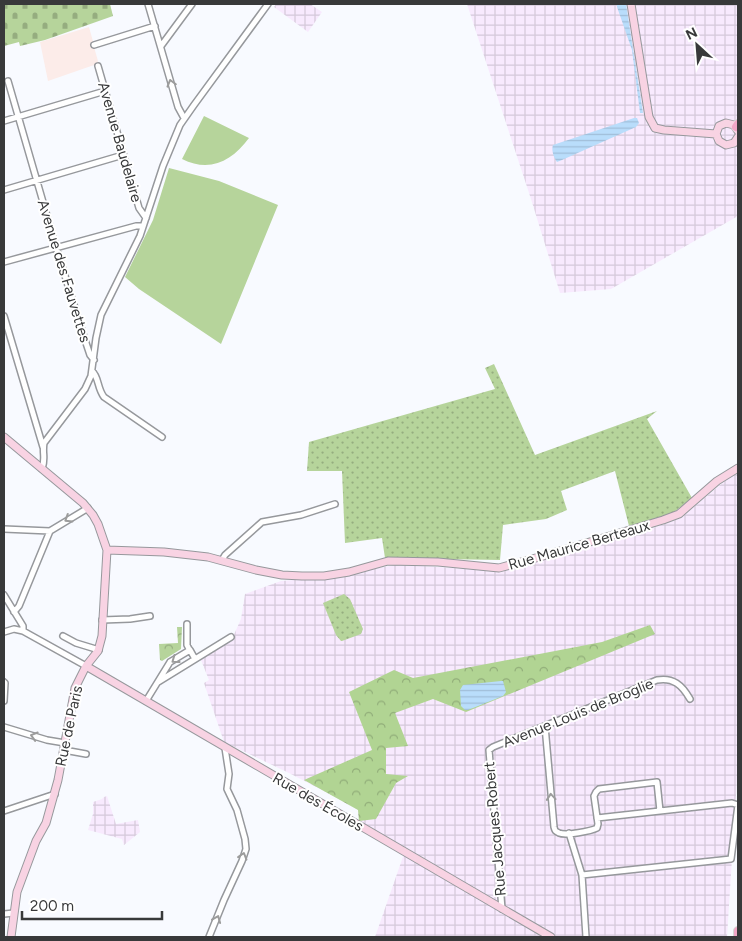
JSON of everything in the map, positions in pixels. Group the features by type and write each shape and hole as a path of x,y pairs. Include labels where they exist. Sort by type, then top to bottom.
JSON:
{"main road":[{"path":"738,931 738,937"}],"street":[{"path":"148,4 179,110 184,118"},
{"path":"161,46 192,4"},
{"path":"43,448 46,440 85,389 91,376 101,315 140,236 170,149 184,118 268,4"},
{"path":"631,4 650,121 655,128 664,130 716,134"},
{"path":"94,45 155,26"},
{"name":"Avenue Baudelaire","path":"98,66 139,208 146,218"},
{"name":"Avenue des Fauvettes","path":"8,82 56,247 85,340 94,361"},
{"path":"4,121 105,91"},
{"path":"737,127 732,124 724,124 718,129 716,134 719,141 726,145 734,143 738,137"},
{"path":"4,190 123,155"},
{"path":"4,262 136,226 142,226"},
{"path":"4,316 43,448 45,462 42,469"},
{"path":"92,371 96,374 98,387 104,397 162,437"},
{"path":"4,437 80,499 98,524 107,550 102,636 99,650 76,643 63,636"},
{"name":"Rue Maurice Berteaux","path":"107,550 164,552 208,557 282,576 324,576 349,572 388,561 438,562 498,568 679,514 717,481 738,468"},
{"path":"222,560 225,554 262,522 301,515 335,504"},
{"path":"4,529 50,531 88,508"},
{"path":"14,612 19,606 50,531"},
{"path":"4,595 23,626 23,631"},
{"path":"102,620 150,616"},
{"path":"187,624 187,645 196,659"},
{"path":"4,632 14,629 23,631 86,666"},
{"path":"158,682 231,636"},
{"name":"Rue de Paris","path":"11,937 17,892 36,841 46,823 54,794 75,688 86,666 99,650"},
{"path":"146,702 170,662 190,650"},
{"name":"Rue des Écoles","path":"86,666 551,937"},
{"name":"Avenue Louis de Broglie","path":"489,750 657,680 666,679 675,682 685,690 690,699"},
{"path":"4,682 4,701"},
{"path":"546,726 554,827 557,832 569,833 598,828 594,796 599,789 657,782 660,811"},
{"path":"4,728 47,740 86,754"},
{"path":"210,937 246,850 237,810 227,789 228,770 225,748"},
{"name":"Rue Jacques Robert","path":"489,750 502,909"},
{"path":"4,811 54,794"},
{"path":"582,875 731,859 738,806 732,803 597,818"},
{"path":"569,833 582,875 586,937"},
{"path":"4,914 14,913"}],"shaded area":[{"path":"276,4 310,4 322,12 308,32 274,7"},
{"path":"467,4 738,4 738,216 611,289 560,293"},
{"path":"89,27 98,61 97,64 48,81 40,42"},
{"path":"738,473 738,764 727,937 375,937 406,848 359,821 358,810 351,805 224,742 204,683 209,680 201,660 232,639 241,619 245,594 281,581 322,578 395,565 501,571 656,527 681,518 727,479"},
{"path":"107,796 116,824 138,820 140,832 124,845 122,839 88,830 93,814 93,802"}],"green space":[{"path":"4,4 110,4 113,16 45,40 20,46 19,42 4,46"},
{"path":"204,116 249,138 228,158 211,165 192,163 182,159"},
{"path":"169,168 219,181 278,205 221,344 139,289 125,277 153,220"},
{"path":"494,364 535,455 657,411 647,419 692,498 671,514 629,526 615,471 561,491 567,510 546,519 503,525 500,560 385,558 382,538 345,543 342,471 307,471 309,442 495,389 485,368"},
{"path":"344,594 350,599 363,629 361,634 341,641 336,635 323,603"},
{"path":"650,625 655,634 466,712 433,699 395,713 408,746 386,748 386,774 408,776 396,783 376,819 359,821 358,810 304,780 372,750 349,692 394,670 413,678 602,642"},
{"path":"177,627 182,627 181,649 162,661 160,660 159,644 178,643"}],"water":[{"path":"617,4 626,4 643,113 640,113 632,50"},
{"path":"637,118 639,123 636,127 557,162 553,152 553,145"},
{"path":"503,681 506,692 503,696 468,710 461,706 460,690 463,685"}]}
